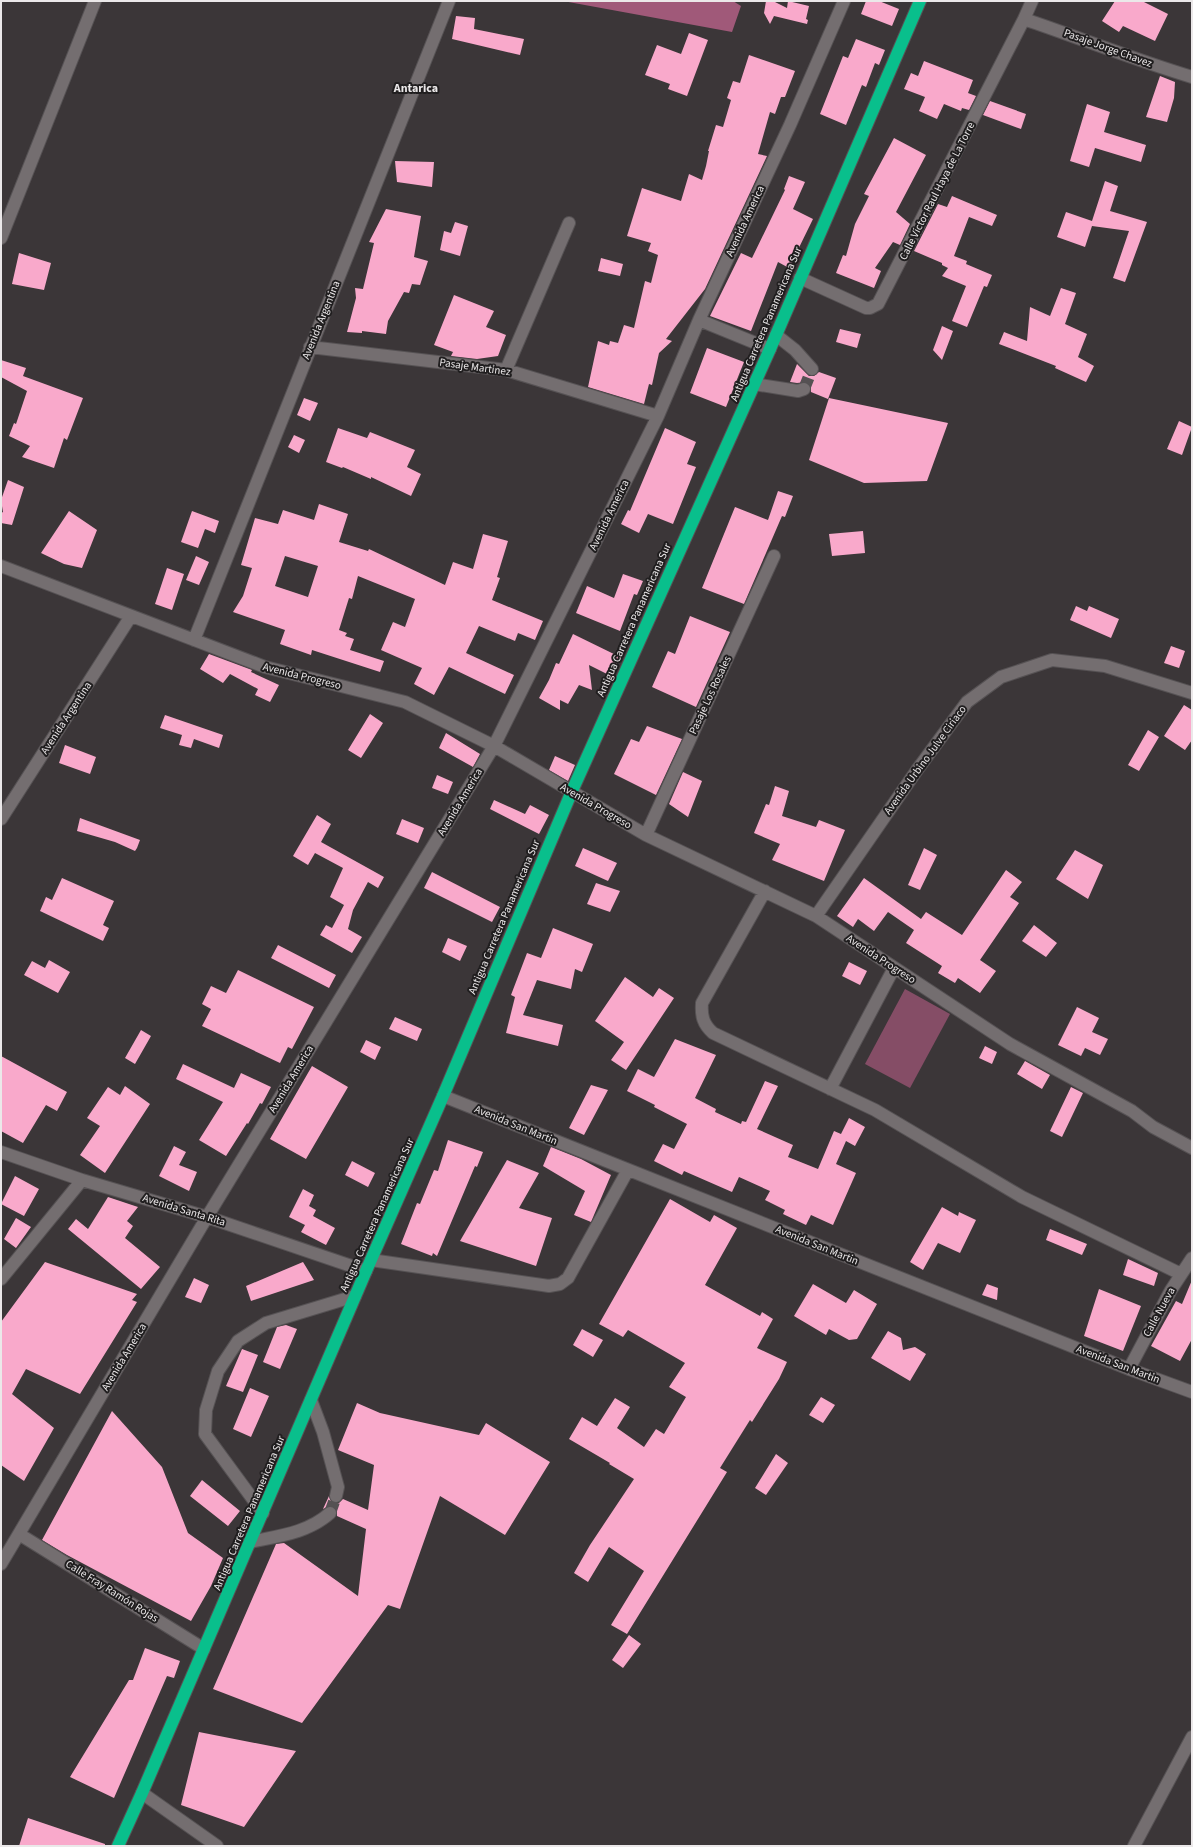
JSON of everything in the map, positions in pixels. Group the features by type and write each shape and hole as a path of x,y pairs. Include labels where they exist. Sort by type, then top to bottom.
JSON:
{"highway":[{"name":"Antigua Carretera Panamericana Sur","path":"118,1846 142,1794 263,1513 368,1265 443,1096 572,791 770,349 920,1"}],"street":[{"path":"1,238 95,1"},
{"name":"Avenida Argentina","path":"194,640 448,1"},
{"name":"Avenida America","path":"1,1564 207,1217 494,746 658,416 699,320 790,125 844,1"},
{"name":"Calle Victor Raul Haya de La Torre","path":"800,278 866,308 870,308 878,304 1032,1"},
{"name":"Pasaje Jorge Chavez","path":"1024,19 1079,37 1118,53 1192,77"},
{"path":"506,370 569,223"},
{"path":"699,320 770,349"},
{"path":"776,335 795,350 812,369"},
{"name":"Pasaje Martinez","path":"310,347 506,370 658,416"},
{"path":"754,384 804,390"},
{"name":"Pasaje Los Rosales","path":"646,835 774,556"},
{"name":"Avenida Progreso","path":"1,566 265,668 405,702 494,746 646,835 816,916 1010,1044 1132,1111 1153,1127 1192,1148"},
{"name":"Avenida Argentina","path":"1,819 131,616"},
{"name":"Avenida Urbino Julve Ciriaco","path":"816,916 916,770 968,702 1001,677 1052,660 1105,666 1192,693"},
{"path":"765,891 702,1003 701,1011 703,1020 713,1033 875,1110 1022,1197 1181,1274"},
{"path":"830,1089 894,968"},
{"name":"Avenida San Martin","path":"443,1096 1129,1369 1192,1392"},
{"name":"Avenida Santa Rita","path":"1,1152 82,1180 368,1265 549,1286 560,1284 568,1278 628,1170"},
{"path":"1,1279 82,1180"},
{"name":"Calle Nueva","path":"1129,1369 1171,1290 1192,1258"},
{"path":"263,1513 205,1434 206,1410 218,1371 238,1341 266,1323 355,1296"},
{"path":"311,1400 323,1432 338,1487 336,1496"},
{"path":"250,1542 298,1532 319,1523 330,1513"},
{"name":"Calle Fray Ramón Rojas","path":"19,1534 204,1649"},
{"path":"1134,1846 1192,1737"},
{"path":"142,1794 217,1846"}],"shaded area":[{"path":"563,1 733,1 741,6 732,32"},
{"path":"905,989 950,1014 910,1088 865,1064"}],"building":[{"path":"766,1 773,1 787,8 788,1 809,6 806,19 808,20 807,24 774,16 770,24 764,13"},
{"path":"866,1 879,1 899,9 892,26 861,14"},
{"path":"1115,1 1142,1 1168,14 1155,41 1123,26 1119,32 1102,21"},
{"path":"456,16 475,18 474,29 524,39 520,55 452,39"},
{"path":"689,33 708,40 687,96 668,89 670,84 645,75 657,45 681,54"},
{"path":"856,39 885,50 879,65 875,63 866,87 862,85 846,125 820,114 843,56 848,58"},
{"path":"749,55 795,71 785,97 781,97 775,114 770,112 758,154 767,156 705,289 666,339 672,341 659,353 652,385 649,384 644,404 588,387 598,341 609,345 610,341 618,343 624,325 634,328 645,281 651,283 658,255 648,251 651,243 627,236 642,188 681,201 689,174 702,180 708,151 716,125 723,127 731,100 727,98 733,81 740,83"},
{"path":"924,61 973,80 968,93 976,96 969,110 962,108 961,111 944,104 937,119 919,111 925,97 904,89 911,73 918,76"},
{"path":"1160,76 1175,82 1174,98 1167,122 1146,117"},
{"path":"990,101 1026,114 1021,129 983,115"},
{"path":"1087,104 1110,112 1104,132 1146,145 1141,162 1095,148 1089,167 1070,161"},
{"path":"894,138 926,155 896,212 910,224 900,245 893,242 875,268 881,271 874,288 836,273 843,255 846,256 855,224 869,196 864,194"},
{"path":"395,161 434,162 432,187 397,182"},
{"path":"789,176 805,182 793,209 813,219 789,268 778,262 751,331 710,316 741,253 752,258 785,190 784,189"},
{"path":"1105,181 1118,186 1110,211 1147,222 1125,282 1113,278 1129,231 1092,226 1085,247 1057,237 1066,212 1092,221"},
{"path":"952,196 997,215 992,226 969,217 954,256 967,261 966,264 992,275 987,287 984,286 967,327 952,321 966,286 942,276 948,268 942,265 942,263 914,251 938,204 947,207"},
{"path":"386,209 421,216 414,257 428,261 420,285 412,284 409,293 404,292 388,321 386,334 362,331 362,333 347,332 356,298 355,288 363,289 374,243 369,242"},
{"path":"455,222 468,226 460,256 440,250 444,231 451,233"},
{"path":"19,253 51,263 44,290 12,284"},
{"path":"601,258 623,264 620,276 598,271"},
{"path":"1061,288 1076,293 1065,324 1087,334 1078,357 1094,366 1086,382 1055,368 1056,366 999,344 1004,332 1027,341 1030,307 1050,316"},
{"path":"454,295 494,311 486,327 506,335 498,356 477,359 451,356 453,352 434,345"},
{"path":"942,326 953,331 942,360 933,350"},
{"path":"840,329 861,334 857,348 836,342"},
{"path":"707,348 744,362 726,407 690,393"},
{"path":"1,360 26,368 23,376 83,398 67,440 64,438 54,468 22,457 30,446 9,436 14,423 16,424 27,391 1,377"},
{"path":"797,364 809,376 814,376 819,372 836,378 828,399 811,392 811,386 806,382 790,382"},
{"path":"304,398 318,403 310,421 297,415"},
{"path":"829,398 948,423 927,481 864,483 809,460"},
{"path":"1179,421 1192,427 1182,455 1167,449"},
{"path":"338,428 367,438 370,432 415,450 407,467 421,474 411,496 371,477 371,479 343,467 342,468 326,462"},
{"path":"665,428 696,442 687,464 696,467 673,524 648,514 639,533 621,524 628,510 630,511"},
{"path":"294,435 305,440 299,453 288,447"},
{"path":"8,480 24,487 12,525 1,523 1,513 3,512 1,500"},
{"path":"778,491 793,496 785,517 782,516 744,604 702,588 735,507 768,520"},
{"path":"319,504 348,514 339,542 368,551 369,549 445,585 453,562 473,569 483,534 508,541 497,577 500,578 492,600 543,621 535,640 518,633 515,641 479,626 466,653 514,675 505,694 449,667 434,695 414,684 422,668 381,650 393,622 405,627 415,599 358,576 352,599 349,598 339,630 347,633 345,636 354,639 350,650 384,661 380,672 312,650 311,655 280,644 285,630 233,612 243,596 252,568 241,565 255,518 278,524 283,510 314,520","holes":["285,556 318,566 308,597 275,586"]},
{"path":"69,511 97,530 82,568 64,564 41,553"},
{"path":"192,511 219,521 215,533 205,529 198,548 181,542"},
{"path":"863,531 865,553 832,556 829,534"},
{"path":"196,556 209,562 199,585 186,580"},
{"path":"167,568 184,574 172,610 155,604"},
{"path":"623,574 643,581 637,595 634,594 620,631 576,613 587,586 614,598"},
{"path":"1076,606 1087,611 1089,606 1119,619 1111,638 1070,620"},
{"path":"690,616 730,632 696,707 652,687 668,651 675,654"},
{"path":"573,634 620,657 611,676 589,665 592,690 579,685 568,704 560,700 560,710 539,698 556,663 559,664"},
{"path":"1171,646 1185,651 1179,668 1164,663"},
{"path":"209,654 252,670 251,672 279,685 270,702 255,695 258,689 230,674 223,683 200,669"},
{"path":"1184,705 1192,710 1192,740 1185,750 1164,736"},
{"path":"370,714 383,723 361,758 348,750"},
{"path":"165,715 223,735 219,748 194,739 191,748 179,745 182,735 160,728"},
{"path":"647,726 682,739 656,795 614,774 631,739 639,742"},
{"path":"1148,730 1159,737 1139,771 1128,765"},
{"path":"446,733 480,754 473,767 439,748"},
{"path":"65,745 96,757 90,774 59,763"},
{"path":"555,756 575,765 568,781 549,770"},
{"path":"683,772 702,781 688,817 669,804"},
{"path":"437,775 453,782 448,794 432,788"},
{"path":"775,786 789,791 782,816 816,827 819,820 845,830 824,881 772,860 780,844 754,833 766,804 769,805"},
{"path":"494,800 525,814 530,805 549,815 539,834 490,809"},
{"path":"317,815 331,824 321,842 384,877 378,888 368,882 353,910 348,929 362,937 352,953 320,935 326,925 332,928 344,905 330,897 343,868 315,853 308,865 293,856"},
{"path":"80,818 140,840 137,848 135,851 115,842 77,831"},
{"path":"402,819 424,828 418,843 396,834"},
{"path":"583,848 617,863 608,881 575,866"},
{"path":"924,848 937,855 920,890 908,885"},
{"path":"1075,850 1103,865 1088,899 1056,879"},
{"path":"1006,870 1022,882 1010,897 1019,903 980,960 996,971 980,993 958,978 955,983 938,973 942,966 906,943 914,930 888,912 874,931 858,919 853,927 837,916 864,878 921,919 926,912 962,935"},
{"path":"432,872 500,907 492,922 424,888"},
{"path":"62,878 114,901 103,925 109,928 103,941 40,911 46,897 52,900"},
{"path":"596,883 620,891 610,912 587,904"},
{"path":"1034,925 1057,943 1046,957 1022,941"},
{"path":"553,928 593,944 582,972 575,969 571,989 537,980 523,1015 563,1025 558,1046 506,1033 515,997 511,995 527,953 541,958"},
{"path":"448,938 467,946 460,961 442,952"},
{"path":"278,945 336,975 329,988 271,958"},
{"path":"49,960 70,972 58,993 24,975 32,961 45,968"},
{"path":"849,962 867,971 860,985 842,976"},
{"path":"238,970 314,1007 292,1049 288,1047 280,1063 202,1026 211,1009 202,1004 211,986 226,993"},
{"path":"625,977 653,997 659,988 674,998 626,1070 611,1060 624,1042 595,1021"},
{"path":"1077,1007 1099,1018 1092,1032 1108,1039 1100,1055 1085,1048 1081,1056 1058,1045"},
{"path":"395,1017 422,1029 417,1041 389,1029"},
{"path":"141,1030 151,1036 135,1064 125,1058"},
{"path":"675,1039 716,1055 695,1098 716,1109 715,1112 741,1124 742,1121 746,1122 765,1081 778,1086 757,1129 793,1145 788,1157 818,1169 834,1131 841,1134 849,1118 865,1127 855,1146 846,1141 836,1164 856,1173 833,1225 811,1215 806,1225 783,1214 785,1210 765,1200 770,1191 739,1177 732,1192 684,1171 682,1175 654,1161 663,1144 674,1149 687,1124 654,1107 655,1105 627,1091 638,1069 654,1077"},
{"path":"366,1040 381,1047 375,1060 360,1052"},
{"path":"985,1046 997,1052 992,1064 979,1058"},
{"path":"1,1056 67,1092 57,1111 46,1105 23,1143 1,1131"},
{"path":"1025,1061 1050,1075 1042,1089 1017,1074"},
{"path":"183,1064 234,1088 241,1073 271,1087 262,1104 260,1103 248,1124 247,1123 226,1156 199,1140 223,1102 176,1079"},
{"path":"312,1066 348,1087 306,1159 270,1139"},
{"path":"591,1085 608,1090 584,1135 569,1128"},
{"path":"125,1086 150,1104 105,1173 80,1155 100,1126 87,1118 108,1087 120,1095"},
{"path":"1071,1087 1083,1093 1062,1137 1050,1131"},
{"path":"448,1140 483,1152 477,1167 475,1166 437,1256 433,1253 432,1256 401,1244 417,1203 420,1204 434,1170 438,1171"},
{"path":"174,1146 186,1152 179,1165 197,1172 189,1191 159,1176"},
{"path":"551,1147 581,1159 611,1175 591,1222 574,1215 585,1191 543,1166"},
{"path":"507,1160 539,1173 519,1208 552,1218 536,1266 460,1241"},
{"path":"352,1161 375,1173 368,1187 345,1175"},
{"path":"15,1176 39,1189 24,1216 1,1204"},
{"path":"303,1189 314,1195 309,1206 316,1210 313,1216 335,1228 326,1245 301,1232 305,1225 289,1217"},
{"path":"108,1197 138,1207 127,1221 133,1226 125,1238 160,1267 141,1289 68,1229 76,1219 88,1229"},
{"path":"670,1199 710,1222 714,1215 737,1228 705,1285 760,1316 762,1312 773,1319 757,1348 787,1362 779,1379 752,1422 750,1420 720,1468 727,1472 627,1634 611,1625 644,1571 609,1547 588,1582 574,1573 590,1545 634,1479 569,1439 582,1417 597,1426 615,1398 630,1407 617,1428 644,1447 656,1429 664,1434 686,1397 669,1387 685,1363 628,1330 623,1337 599,1324"},
{"path":"942,1207 958,1216 959,1212 976,1220 960,1253 938,1243 923,1270 910,1262"},
{"path":"16,1218 31,1227 16,1248 4,1239"},
{"path":"1050,1229 1087,1244 1082,1255 1046,1240"},
{"path":"1128,1259 1158,1273 1154,1286 1123,1275"},
{"path":"45,1262 137,1294 132,1300 137,1302 80,1394 26,1369 12,1394 54,1428 24,1481 1,1465 1,1322"},
{"path":"303,1262 314,1280 251,1301 246,1286"},
{"path":"194,1278 209,1285 201,1303 185,1297"},
{"path":"1192,1280 1192,1339 1180,1361 1151,1346 1176,1301 1182,1304"},
{"path":"813,1284 846,1303 854,1290 877,1304 857,1339 849,1340 829,1329 826,1335 794,1316"},
{"path":"987,1284 998,1288 997,1300 982,1295"},
{"path":"1099,1289 1141,1306 1123,1351 1084,1336"},
{"path":"286,1325 297,1329 280,1369 263,1362 277,1327"},
{"path":"582,1329 603,1340 593,1357 573,1345"},
{"path":"888,1331 901,1338 903,1350 915,1347 926,1354 910,1381 871,1358"},
{"path":"242,1349 258,1355 243,1392 226,1386"},
{"path":"250,1388 269,1396 251,1437 233,1429"},
{"path":"821,1397 835,1405 823,1423 809,1415"},
{"path":"357,1403 380,1413 479,1435 486,1423 550,1462 505,1535 440,1496 400,1609 388,1605 302,1723 213,1689 276,1544 284,1543 358,1596 366,1529 337,1516 337,1512 333,1506 323,1509 329,1496 331,1501 334,1503 339,1503 343,1499 368,1510 374,1465 338,1450"},
{"path":"112,1411 162,1467 188,1533 223,1558 211,1586 191,1621 67,1555 42,1540"},
{"path":"776,1454 788,1463 766,1495 755,1488"},
{"path":"202,1480 240,1511 228,1526 190,1496"},
{"path":"629,1635 641,1644 623,1668 612,1660"},
{"path":"145,1648 180,1661 174,1678 167,1676 114,1798 70,1777 129,1680 133,1680"},
{"path":"199,1732 296,1751 244,1827 181,1805"},
{"path":"28,1818 105,1844 105,1846 19,1846"}],"tunnel":[{"path":"804,389 812,369"},
{"path":"330,1513 336,1496"}],"district":[{"name":"Antarica","path":"416,88"}]}
